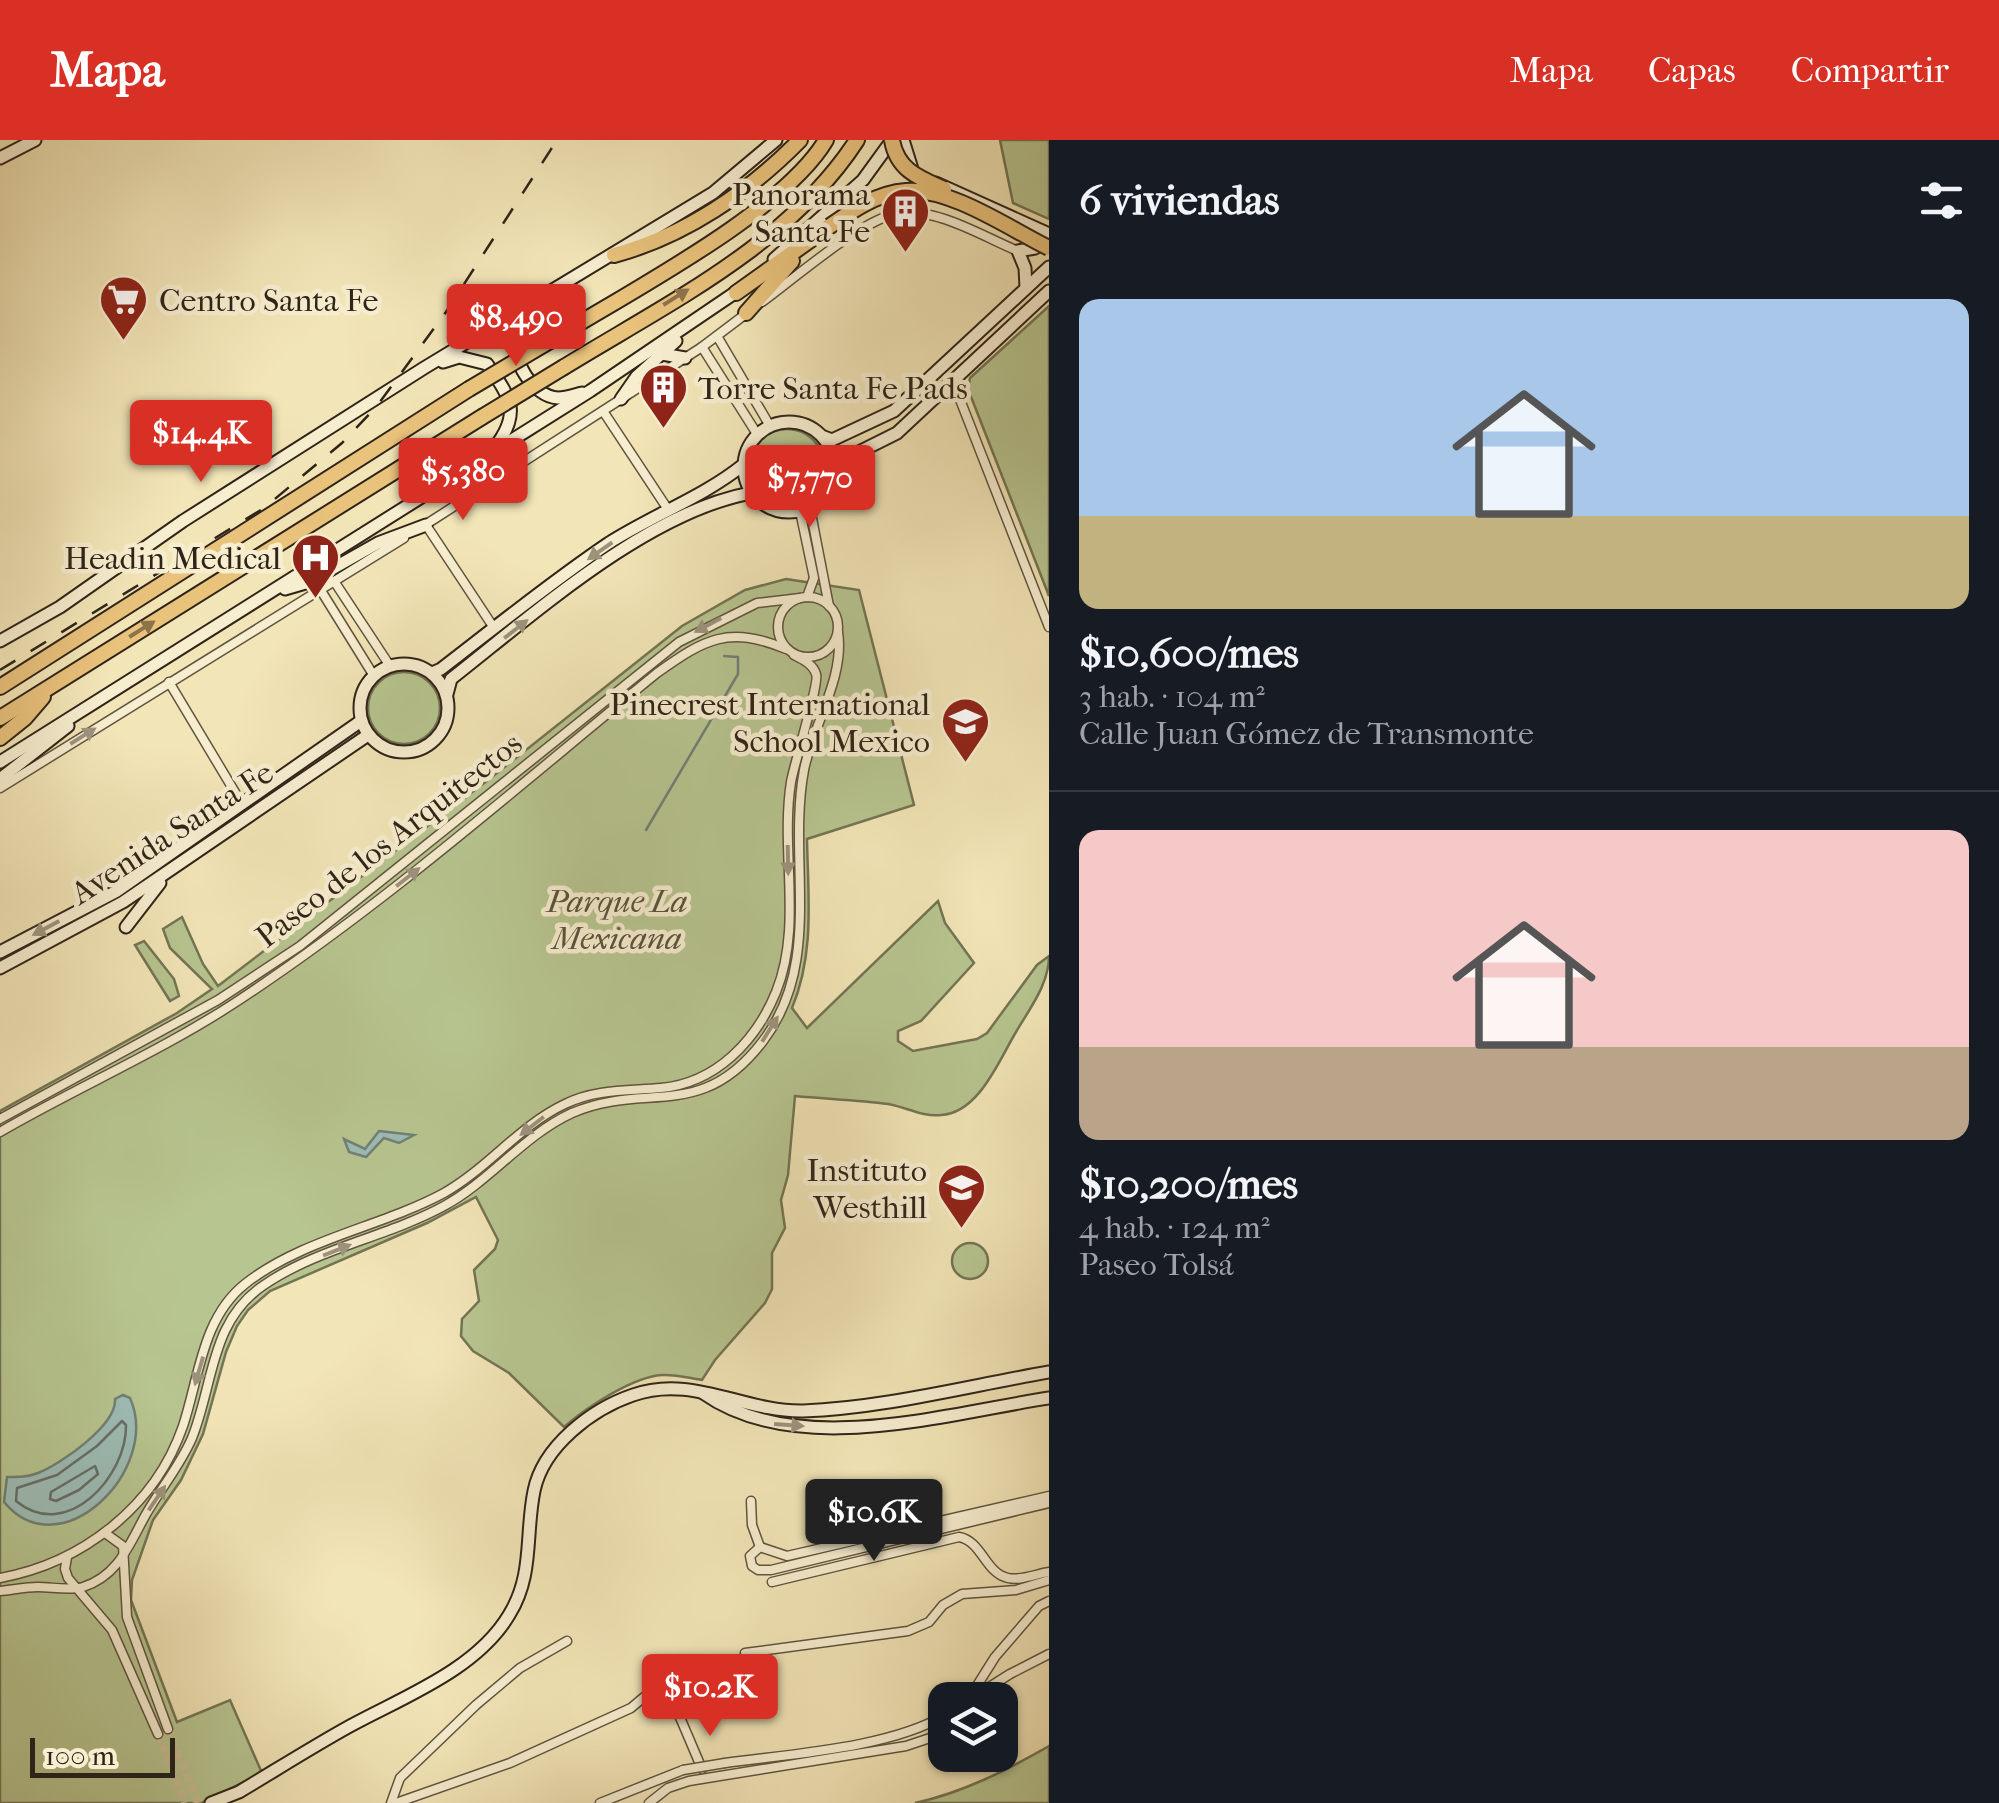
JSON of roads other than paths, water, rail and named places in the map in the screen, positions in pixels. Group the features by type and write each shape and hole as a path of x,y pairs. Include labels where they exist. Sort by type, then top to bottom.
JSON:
{"highway":[{"path":"614,255 650,245 722,205 766,176 800,140"},
{"path":"0,687 738,223 801,171 826,140"},
{"path":"0,718 709,276 782,226 817,194 858,140"},
{"path":"892,140 898,161 914,176 1049,236"},
{"path":"736,293 870,201 904,191 923,191 960,203 1049,248"},
{"path":"746,313 810,241"},
{"path":"0,738 25,718 53,684"}],"street":[{"path":"0,158 35,140"},
{"path":"0,640 60,608 183,520 424,368 713,193 776,140"},
{"path":"621,399 659,352 736,293 863,180 892,140"},
{"path":"902,140 908,161 919,175 1049,236"},
{"path":"0,788 426,525 702,347 870,224 902,212 942,219 1018,251 1036,248 1038,239 1032,227"},
{"path":"1018,251 1026,268 1026,288"},
{"path":"824,437 834,464 833,480 822,498 805,509 777,511 751,493 743,465 750,443 758,434 770,426 798,422 832,440 894,412 1049,267"},
{"path":"834,464 897,433 1049,291"},
{"path":"528,306 514,338 515,354 526,376 542,394 559,398 590,392"},
{"path":"717,336 770,426"},
{"path":"702,347 758,434"},
{"path":"0,762 590,392 659,352 685,358"},
{"path":"424,368 459,357 487,364 508,393 512,414 508,430 488,456"},
{"path":"940,369 951,370 958,378 959,396 1049,626"},
{"path":"603,410 667,508"},
{"path":"432,673 609,544 667,508 721,482 743,465"},
{"path":"447,694 432,673 419,666 390,666 374,676 361,697 362,721 368,735 391,751 419,751 441,734 447,722 451,679 618,554 668,523 726,497 751,493"},
{"path":"0,1578 67,1557 105,1533 142,1497 169,1458 182,1427 213,1325 235,1293 254,1277 284,1260 448,1190 546,1115 571,1101 607,1092 678,1086 700,1079 732,1056 755,1031 776,994 787,955 788,814 799,742 818,683 812,667 780,641 777,622 786,606 804,597 814,578 805,509"},
{"path":"0,1592 31,1587 76,1588 95,1581 125,1555 190,1442 221,1335 244,1302 290,1270 441,1208 558,1121 616,1102 690,1094 725,1077 762,1042 784,1006 798,957 798,816 812,736 839,661 835,613 829,606 805,509"},
{"path":"266,595 309,582 378,544 426,525"},
{"path":"426,525 494,628"},
{"path":"334,581 390,666"},
{"path":"320,589 374,676"},
{"path":"804,597 829,606"},
{"name":"Paseo de los Arquitectos","path":"0,1119 218,1000 300,946 658,656 698,630 757,603 804,597"},
{"path":"790,652 803,658 822,654 838,632"},
{"name":"Paseo de los Arquitectos","path":"0,1132 223,1010 398,886 657,672 708,640 741,635 790,652"},
{"path":"169,682 242,804"},
{"path":"0,778 34,756 100,698"},
{"name":"Avenida Santa Fe","path":"0,952 116,891 362,721"},
{"name":"Avenida Santa Fe","path":"0,968 124,902 368,735"},
{"path":"538,754 546,764"},
{"path":"788,814 798,816"},
{"path":"126,927 168,872"},
{"path":"218,1000 223,1010"},
{"path":"33,1100 38,1110"},
{"path":"571,1101 576,1112"},
{"path":"235,1293 244,1302"},
{"path":"211,1803 239,1792 469,1660 507,1620 524,1587 534,1488 546,1460 598,1411 663,1386 784,1410 887,1400 1049,1372"},
{"path":"699,1391 734,1413 764,1423 804,1426 890,1425 1049,1398"},
{"path":"887,1400 890,1425"},
{"path":"751,1500 752,1525 760,1546 787,1556 1049,1500"},
{"path":"760,1546 750,1556 752,1566 772,1570 1049,1500"},
{"path":"105,1533 118,1540 125,1555 123,1592 127,1617 168,1729"},
{"path":"772,1582 958,1537 971,1542 995,1572 1007,1578 1049,1572"},
{"path":"67,1557 66,1574 112,1630 158,1734"},
{"path":"745,1653 908,1632 928,1622 943,1605 962,1594 1016,1590 1049,1580"},
{"path":"980,1682 1039,1606 1049,1602"},
{"path":"394,1803 400,1778 476,1705 520,1668 568,1641"},
{"path":"997,1682 1049,1654"},
{"path":"394,1803 510,1763 631,1708 644,1697"},
{"path":"706,1778 679,1715 756,1698"},
{"path":"600,1803 622,1799 683,1770 844,1746 928,1726"},
{"path":"648,1803 668,1788 706,1778 906,1746 928,1739"}],"water":[{"path":"379,1131 414,1135 399,1143 384,1138 366,1157 349,1152 344,1139 365,1149"},
{"path":"123,1395 130,1398 136,1426 132,1454 119,1480 100,1502 77,1518 52,1525 27,1520 4,1502 7,1477 38,1473 73,1452 98,1431 115,1399"}],"waterway":[{"path":"646,830 738,674 738,657 724,656"}],"tunnel":[{"path":"168,1729 198,1803"},
{"path":"158,1734 185,1803"}],"railway":[{"path":"0,670 264,508 342,443 377,406 446,312 557,140"}],"place":[{"name":"Panorama Santa Fe","path":"905,254"},
{"name":"Centro Santa Fe","path":"124,342"},
{"name":"Torre Santa Fe Pads","path":"663,430"},
{"name":"Headin Medical","path":"316,600"},
{"name":"Pinecrest International School Mexico","path":"965,764"},
{"name":"Instituto Westhill","path":"962,1230"}],"park label":[{"name":"Parque La Mexicana","path":"617,920"}]}
